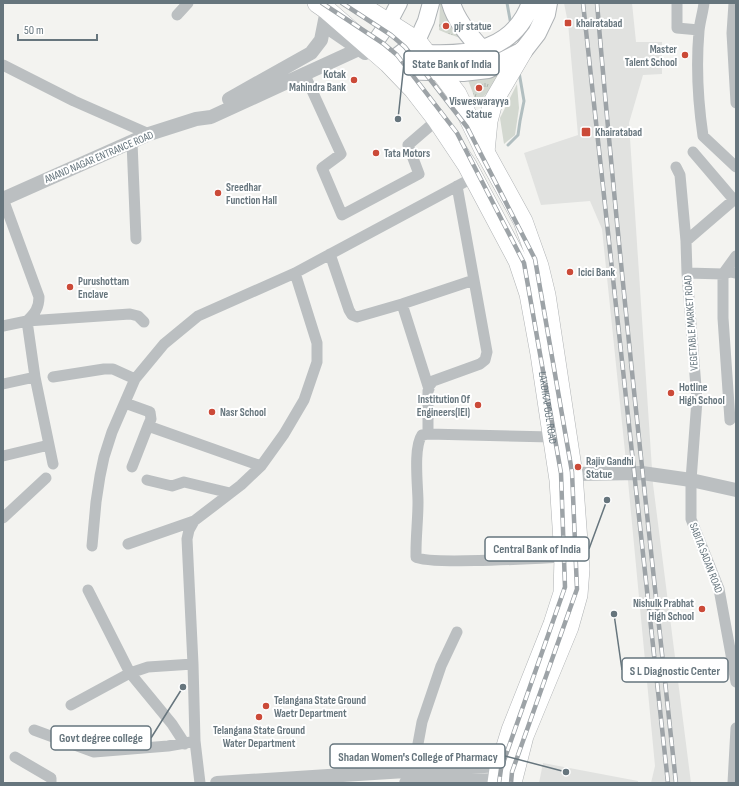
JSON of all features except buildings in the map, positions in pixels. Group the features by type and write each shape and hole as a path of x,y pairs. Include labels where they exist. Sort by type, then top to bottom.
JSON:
{"highway":[{"name":"LAKDIKAPOOL ROAD","path":"357,3 389,22 422,47 457,94 485,152 523,221 539,266 546,295 573,474 580,569 578,595 569,627 545,665"},
{"name":"LAKDIKAPOOL ROAD","path":"323,13 365,49 391,67 413,89 433,116 474,177 518,261 529,294 540,354 559,480 564,557 563,593 553,624 545,665 524,736 502,778"},
{"path":"485,152 488,121 493,102 523,51"}],"main road":[{"path":"365,49 389,22 399,3"},
{"path":"391,67 422,47 426,21 431,3"},
{"path":"451,3 453,12 462,25 487,48"},
{"path":"422,47 445,55 487,48 512,31 521,22 531,3"},
{"path":"391,67 441,72 463,72 488,69 523,51 537,33 546,14 548,3"}],"street":[{"path":"177,15 188,3"},
{"path":"678,3 677,28 699,30"},
{"path":"704,3 699,30 698,72 699,111 703,136 736,167"},
{"path":"734,3 732,33 736,103"},
{"path":"196,119 311,53 321,40 323,13"},
{"path":"196,119 211,117 304,74 365,49 400,87 433,116 408,145 419,174 342,215 322,168 341,154 304,74"},
{"path":"3,65 74,101 149,134"},
{"name":"ANAND NAGAR ENTRANCE ROAD","path":"3,199 149,134 196,119"},
{"path":"132,142 136,239"},
{"path":"686,241 734,202 693,152"},
{"name":"VEGETABLE MARKET ROAD","path":"676,167 680,175 686,241 696,400 692,480"},
{"path":"92,546 96,502 104,457 112,432 135,378 164,344 198,316 294,273 474,177"},
{"path":"428,434 429,386 432,381 480,364 485,360 487,352 456,186"},
{"path":"3,199 39,296 39,305 37,310 27,321"},
{"path":"330,254 349,310 352,315 358,317 474,280"},
{"path":"730,420 723,318 723,274 736,256"},
{"path":"128,544 194,521 241,485 261,466 284,434 304,400 317,362 317,343 294,273"},
{"path":"687,273 736,273"},
{"path":"402,304 429,389"},
{"path":"3,326 27,321 130,314 138,316 144,322"},
{"path":"27,321 35,377 52,464"},
{"path":"52,377 113,369 135,378"},
{"path":"3,384 35,377"},
{"path":"124,403 150,412 151,419 132,467"},
{"path":"148,426 261,466"},
{"path":"552,437 422,435 418,445 416,557 426,560 564,557"},
{"path":"3,456 49,446"},
{"path":"573,474 642,473 692,480 736,490"},
{"path":"3,518 46,478"},
{"path":"146,480 172,486 184,482 230,493"},
{"name":"SABITA SADAN ROAD","path":"692,480 691,519 719,589 736,682"},
{"path":"194,521 189,530 187,539 193,664 190,743 200,783"},
{"path":"88,590 130,673 172,724 190,743"},
{"path":"413,771 422,722 441,666 456,632"},
{"path":"71,705 130,673 148,667 193,664"},
{"path":"732,783 736,728"},
{"path":"34,730 94,752 190,743"},
{"path":"15,757 51,778 51,783"},
{"path":"217,783 387,778 413,771 502,778"},
{"path":"406,783 502,778"}],"shaded area":[{"path":"564,3 632,3 636,42 662,42 662,74 643,75 629,123 653,484 691,783 651,783 655,766 602,229 590,201 541,205 524,153 578,135 568,23"},
{"path":"543,763 638,781 638,783 539,783"}],"green space":[{"path":"440,3 444,3 463,39 439,30"},
{"path":"499,72 501,77 477,104 468,80"},
{"path":"517,84 519,108 515,135 504,144 500,118"}],"waterway":[{"path":"507,3 511,25"},
{"path":"508,145 518,135 524,101 519,72"}],"railway":[{"path":"322,3 384,44 397,55 457,133 524,263 561,473 565,587 501,769 499,783"},
{"path":"342,3 391,35 405,47 467,127 535,259 572,472 577,589 512,772 511,783"},
{"path":"583,3 668,783"},
{"path":"597,3 624,296 676,783"}],"place":[{"name":"khairatabad","path":"568,23"},
{"name":"pjr statue","path":"446,26"},
{"name":"Master Talent School","path":"685,55"},
{"name":"Kotak Mahindra Bank","path":"354,80"},
{"name":"Visweswarayya Statue","path":"479,88"},
{"name":"State Bank of India","path":"398,119"},
{"name":"Khairatabad","path":"586,132"},
{"name":"Tata Motors","path":"376,153"},
{"name":"Sreedhar Function Hall","path":"218,193"},
{"name":"Icici Bank","path":"570,272"},
{"name":"Purushottam Enclave","path":"70,287"},
{"name":"Hotline High School","path":"671,393"},
{"name":"Institution Of Engineers(IEI)","path":"478,405"},
{"name":"Nasr School","path":"212,412"},
{"name":"Rajiv Gandhi Statue","path":"578,467"},
{"name":"Central Bank of India","path":"607,500"},
{"name":"Nishulk Prabhat High School","path":"702,609"},
{"name":"S L Diagnostic Center","path":"614,614"},
{"name":"Govt degree college","path":"183,687"},
{"name":"Telangana State Ground Waetr Department","path":"266,706"},
{"name":"Telangana State Ground Water Department","path":"259,717"},
{"name":"Shadan Women's College of Pharmacy","path":"566,772"}]}
